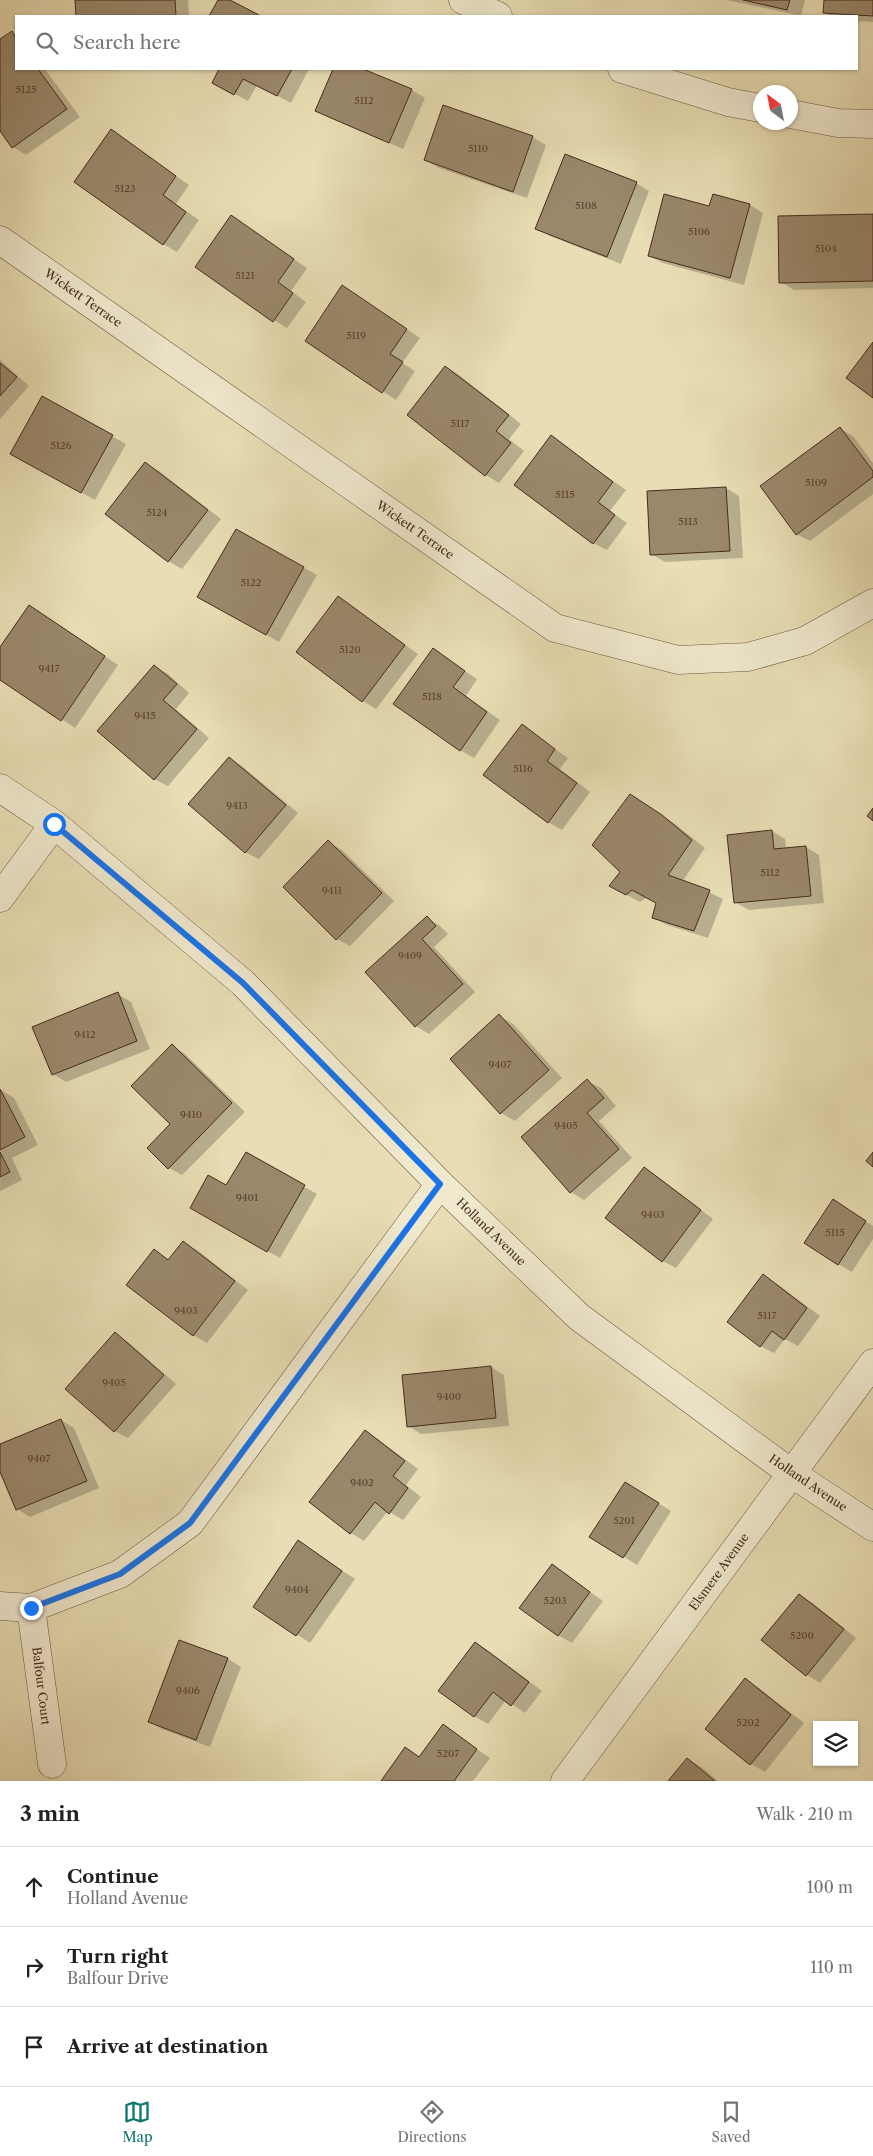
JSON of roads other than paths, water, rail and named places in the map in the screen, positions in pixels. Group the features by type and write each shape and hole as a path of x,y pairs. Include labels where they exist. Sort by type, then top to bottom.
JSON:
{"street":[{"path":"463,0 496,15"},
{"path":"625,70 728,102 753,107"},
{"path":"798,116 838,123 873,124"},
{"name":"Wickett Terrace","path":"0,240 555,628 678,660 748,657 805,641 873,603"},
{"name":"Holland Avenue","path":"0,788 54,824 243,983 440,1184 579,1317 791,1473 873,1527"},
{"path":"0,898 54,824"},
{"path":"0,1606 31,1608 120,1574 190,1523 440,1184"},
{"name":"Elsmere Avenue","path":"565,1781 873,1363"},
{"name":"Balfour Court","path":"31,1608 52,1764"}]}
